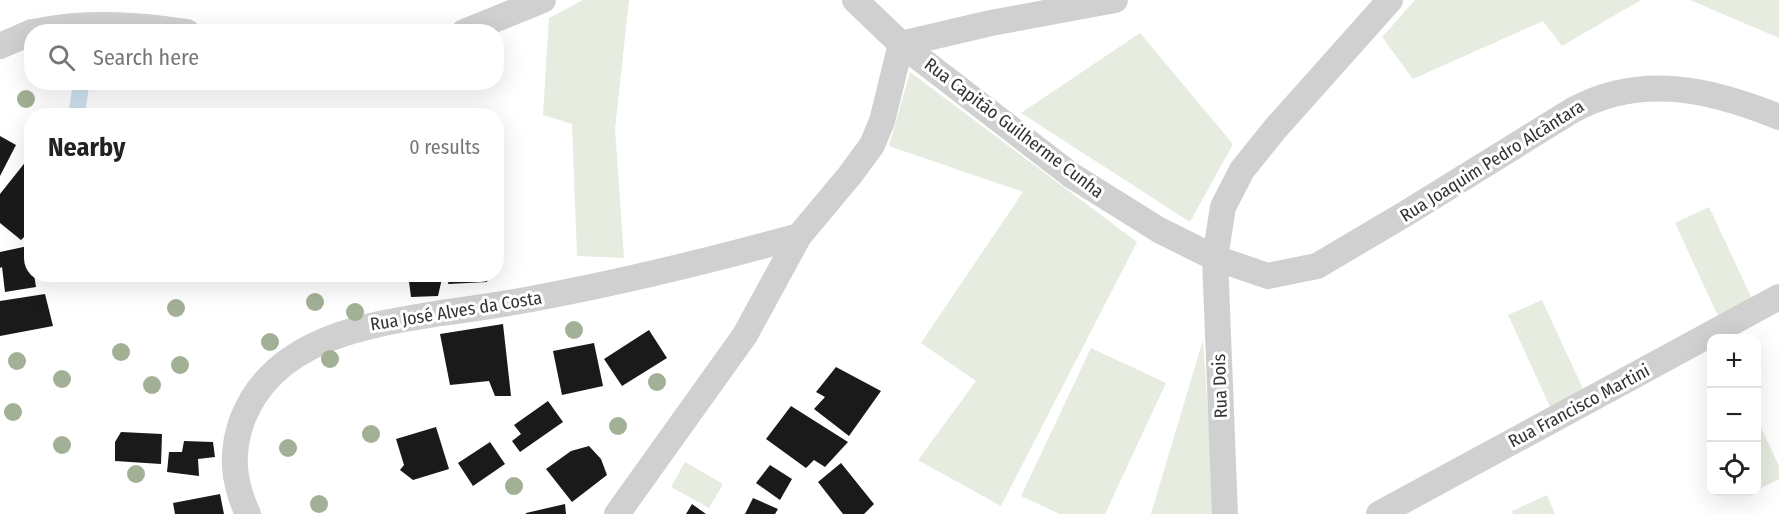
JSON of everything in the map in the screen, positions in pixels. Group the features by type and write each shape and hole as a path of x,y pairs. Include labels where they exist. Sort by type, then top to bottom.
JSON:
{"street":[{"path":"484,24 543,0"},
{"name":"Rua Capitão Guilherme Cunha","path":"855,0 902,44 1071,175 1159,230 1215,258"},
{"path":"617,514 745,335 799,236 872,145 882,121 902,44 991,23 1115,0"},
{"name":"Rua Dois","path":"1225,514 1215,258 1223,207 1242,170 1275,129 1390,0"},
{"path":"0,46 24,36"},
{"name":"Rua Joaquim Pedro Alcântara","path":"1215,258 1268,276 1317,266 1573,110 1592,99 1618,91 1646,89 1702,92 1740,101 1779,117"},
{"name":"Rua José Alves da Costa","path":"248,514 240,498 234,474 235,449 249,404 262,385 281,365 329,338 394,320 528,300 598,286 696,264 799,236"},
{"name":"Rua Francisco Martini","path":"1379,514 1779,297"}],"shaded area":[{"path":"583,0 629,0 615,129 624,258 577,256 572,124 543,115 549,18"},
{"path":"1415,0 1641,0 1562,46 1543,21 1413,79 1382,37"},
{"path":"1690,0 1779,0 1779,38"},
{"path":"1140,33 1233,144 1190,222 1021,113"},
{"path":"910,72 1137,242 1001,506 918,460 976,381 921,343 1023,192 889,146"},
{"path":"1709,207 1753,301 1718,316 1675,223"},
{"path":"1542,300 1585,393 1551,409 1508,315"},
{"path":"1203,340 1215,514 1151,514"},
{"path":"1091,348 1166,383 1105,514 1060,514 1021,496"},
{"path":"1761,428 1779,466 1779,479 1761,488"},
{"path":"685,462 723,484 709,508 671,487"},
{"path":"1547,495 1555,514 1513,514 1512,511"}],"water":[{"path":"72,90 88,90 86,108 69,108"}],"building":[{"path":"0,136 16,145 0,176"},
{"path":"24,164 24,237 21,240 0,223 0,194"},
{"path":"24,247 24,282 35,282 36,287 5,292 2,267 0,268 0,252"},
{"path":"409,282 441,282 438,296 411,297"},
{"path":"448,282 487,282 448,284"},
{"path":"45,294 53,326 0,336 0,301"},
{"path":"503,324 511,396 495,396 489,381 450,385 440,334"},
{"path":"649,330 667,358 622,386 604,359"},
{"path":"594,343 603,386 562,395 553,351"},
{"path":"836,367 881,391 849,436 814,409 825,397 816,392"},
{"path":"548,401 563,422 520,452 512,441 521,434 514,425"},
{"path":"791,406 848,442 825,467 814,460 806,468 766,439"},
{"path":"436,427 449,469 413,480 400,470 404,465 396,439"},
{"path":"121,432 162,434 161,464 115,461 115,442"},
{"path":"184,441 213,442 215,457 198,459 199,476 167,472 169,452 182,452"},
{"path":"490,442 505,464 473,486 458,463"},
{"path":"589,446 601,459 607,475 572,502 546,469 571,451"},
{"path":"841,463 874,504 864,514 843,514 818,482"},
{"path":"770,465 792,479 780,500 756,483"},
{"path":"220,494 224,514 175,514 173,503"},
{"path":"753,498 778,509 775,514 745,514"},
{"path":"565,504 566,514 526,514 526,513"},
{"path":"692,504 706,514 686,514"}]}
